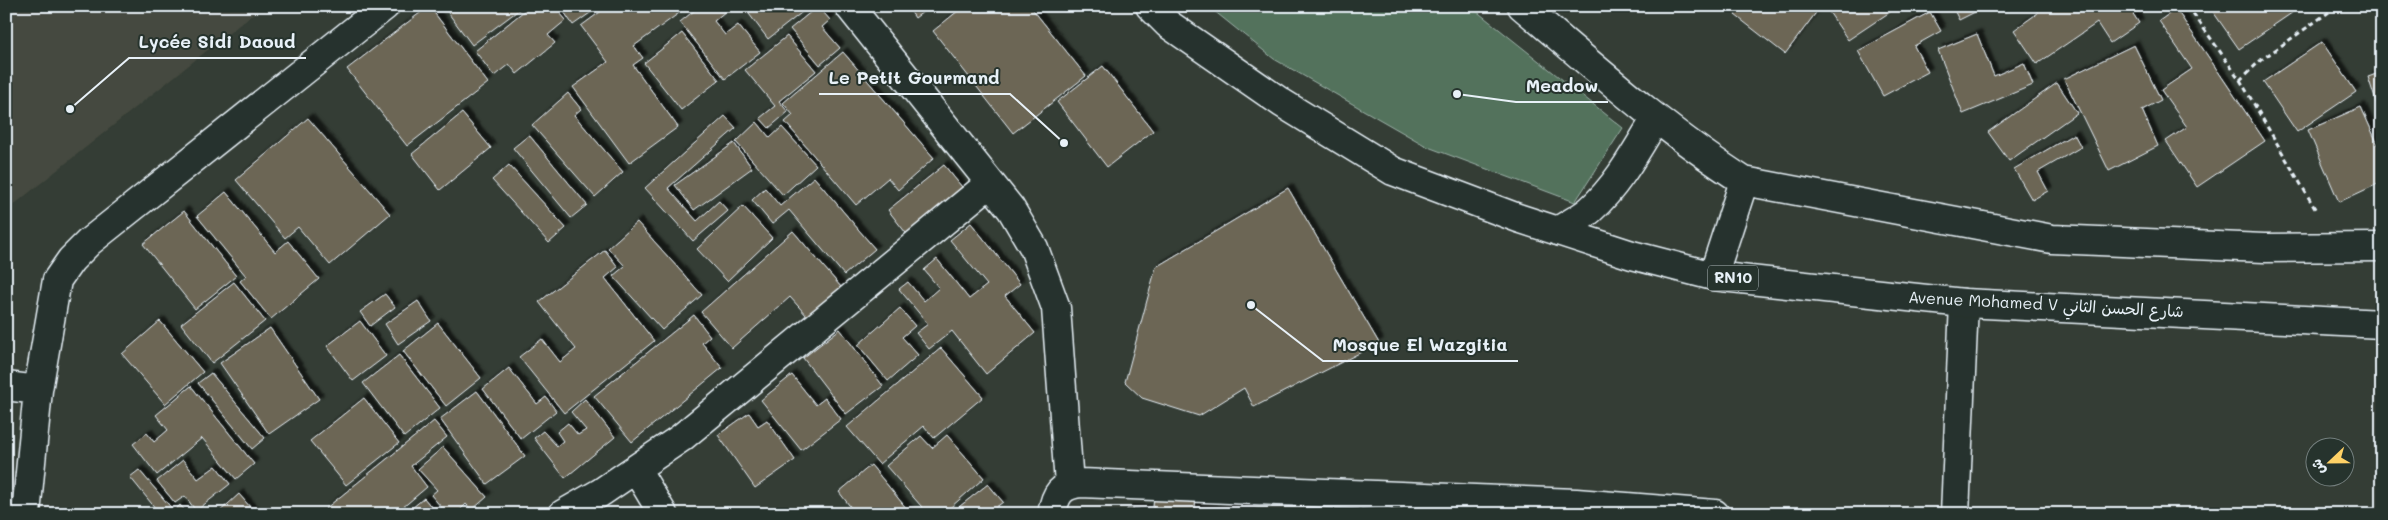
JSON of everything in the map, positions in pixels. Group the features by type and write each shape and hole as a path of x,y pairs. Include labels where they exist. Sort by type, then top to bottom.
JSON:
{"street":[{"path":"26,514 38,390 58,280 71,260 89,242 384,6"},
{"path":"850,6 989,184 1011,209 1034,248 1056,308 1069,484"},
{"name":"Avenue Mohamed V شارع الحسن الثاني","path":"1150,6 1168,24 1282,102 1393,171 1518,218 1632,255 1713,276 1964,303 2382,324"},
{"path":"1522,6 1655,120 1696,151 1744,181 2052,238 2264,248 2382,247"},
{"path":"1558,231 1589,211 1606,194 1625,169 1655,120"},
{"path":"1713,276 1744,181"},
{"path":"563,514 600,493 681,438 989,184"},
{"path":"1955,514 1964,303"},
{"path":"6,386 38,390"},
{"path":"636,469 663,514"},
{"path":"1052,514 1054,502 1060,491 1069,484 1082,483 1576,509 1716,514"}],"path":[{"path":"2188,6 2240,80 2338,247"},
{"path":"2240,80 2261,60 2329,12"}],"shaded area":[{"path":"6,6 263,6 6,211"}],"green space":[{"path":"1208,6 1470,6 1623,128 1575,202 1428,147 1274,59"}],"building":[{"path":"429,6 488,83 407,146 347,69"},
{"path":"443,6 524,6 472,45"},
{"path":"530,6 554,6 566,20 548,35 555,43 517,74 509,64 494,76 475,51"},
{"path":"560,6 600,6 573,25"},
{"path":"608,6 686,8 634,46 643,58 633,65 678,127 629,163 573,87 608,62 581,26"},
{"path":"700,6 724,6 727,10 714,21 725,35 738,25 760,52 725,79 680,22"},
{"path":"743,6 810,6 768,39"},
{"path":"818,6 830,20 822,27 840,48 820,65 790,29"},
{"path":"907,6 931,6 915,18"},
{"path":"964,6 1030,6 1086,76 1013,133 933,31"},
{"path":"1741,6 1821,6 1785,54 1735,15"},
{"path":"1825,6 1899,6 1848,40"},
{"path":"1952,6 1987,6 1959,20"},
{"path":"2034,6 2128,6 2139,23 2110,43 2097,23 2037,64 2014,30 2038,13"},
{"path":"2209,6 2302,6 2239,49"},
{"path":"2176,9 2265,141 2197,187 2166,141 2187,127 2161,90 2192,69 2159,21"},
{"path":"1930,12 1941,31 1914,46 1928,72 1883,96 1858,51"},
{"path":"682,33 719,80 681,110 644,63"},
{"path":"1977,34 1994,76 2024,63 2033,85 1963,114 1938,50"},
{"path":"787,36 816,71 779,101 788,112 769,128 760,118 775,106 745,70"},
{"path":"2322,42 2356,92 2297,132 2263,82"},
{"path":"2134,45 2161,100 2142,110 2158,146 2109,171 2064,79"},
{"path":"843,52 934,158 898,190 888,178 856,205 785,122 793,115 783,103"},
{"path":"1103,66 1153,131 1107,167 1057,102"},
{"path":"2382,72 2382,120 2368,77"},
{"path":"2057,83 2077,113 2009,161 1988,132"},
{"path":"568,93 581,109 574,115 623,172 595,197 532,125"},
{"path":"2361,107 2382,154 2382,182 2339,202 2308,130"},
{"path":"462,113 491,148 440,190 412,154"},
{"path":"725,116 736,128 668,188 697,221 719,201 728,211 693,241 645,188"},
{"path":"308,118 390,214 330,265 298,227 285,238 236,180"},
{"path":"757,122 770,138 782,127 816,165 783,195 736,142"},
{"path":"2074,134 2081,147 2038,172 2048,191 2032,200 2014,169"},
{"path":"529,135 587,205 571,218 513,148"},
{"path":"734,143 752,168 694,210 675,185"},
{"path":"509,165 566,228 549,243 492,180"},
{"path":"944,165 966,192 909,237 888,210"},
{"path":"814,177 875,249 844,275 789,210 772,224 752,200 765,188 780,206"},
{"path":"1288,188 1379,343 1254,407 1244,388 1199,416 1142,398 1125,382 1156,267"},
{"path":"226,192 275,252 288,241 319,279 271,319 240,281 246,276 197,216"},
{"path":"743,206 772,238 727,281 697,249"},
{"path":"184,211 236,276 195,309 143,244"},
{"path":"637,222 702,295 662,330 613,276 625,266 608,248"},
{"path":"971,223 1020,284 1005,296 1035,333 986,374 952,331 929,349 916,333 928,324 899,289 908,282 924,301 939,288 924,270 937,259 969,299 987,285 950,240"},
{"path":"793,231 841,287 807,316 790,297 732,348 701,312"},
{"path":"605,250 618,267 605,278 654,341 564,413 519,357 542,339 560,362 576,349 539,302"},
{"path":"234,282 265,321 212,363 181,324"},
{"path":"385,294 395,307 370,326 360,312"},
{"path":"418,301 431,321 398,344 385,324"},
{"path":"900,308 915,326 902,337 918,355 888,381 858,345"},
{"path":"694,315 710,336 702,343 722,368 632,442 594,396"},
{"path":"160,321 203,372 165,404 122,354"},
{"path":"360,321 386,356 353,381 327,346"},
{"path":"438,323 481,378 446,406 403,351"},
{"path":"270,328 319,399 269,434 220,363"},
{"path":"840,329 883,386 846,414 803,358"},
{"path":"941,348 983,397 934,438 924,426 879,464 847,427"},
{"path":"399,355 440,408 404,437 363,383"},
{"path":"509,368 537,404 546,397 556,411 521,439 483,389"},
{"path":"211,373 265,438 252,449 198,383"},
{"path":"792,375 816,405 825,398 841,419 801,450 761,400"},
{"path":"191,386 254,464 236,479 202,438 157,475 133,444 147,433 154,442 168,430 156,415"},
{"path":"477,391 525,456 487,484 440,419"},
{"path":"364,398 399,443 346,485 310,441"},
{"path":"585,399 615,437 565,478 534,438 543,431 557,446 563,441 557,432 568,423 578,435 586,430 571,412"},
{"path":"749,413 758,426 767,420 795,460 755,488 718,435"},
{"path":"434,421 447,437 411,466 427,487 395,514 329,514 325,509"},
{"path":"947,435 984,478 943,514 928,514 886,466 921,436 932,448"},
{"path":"443,447 487,497 472,510 466,504 456,514 447,514 431,495 437,490 418,469"},
{"path":"183,460 198,479 216,466 230,484 196,511 185,496 175,503 157,481"},
{"path":"871,465 911,514 856,514 839,492"},
{"path":"139,470 174,511 180,505 188,514 160,514 130,477"},
{"path":"988,484 1003,502 987,514 950,514"},
{"path":"1154,493 1196,494 1195,508 1251,511 1251,514 1127,514 1127,509 1153,510"},
{"path":"239,494 256,514 217,514"},
{"path":"424,498 437,514 405,514"}],"place":[{"name":"Meadow","path":"1457,94"},
{"name":"Lycée Sidi Daoud","path":"70,109"},
{"name":"Le Petit Gourmand","path":"1064,143"},
{"name":"Mosque El Wazgitia","path":"1251,305"}]}
